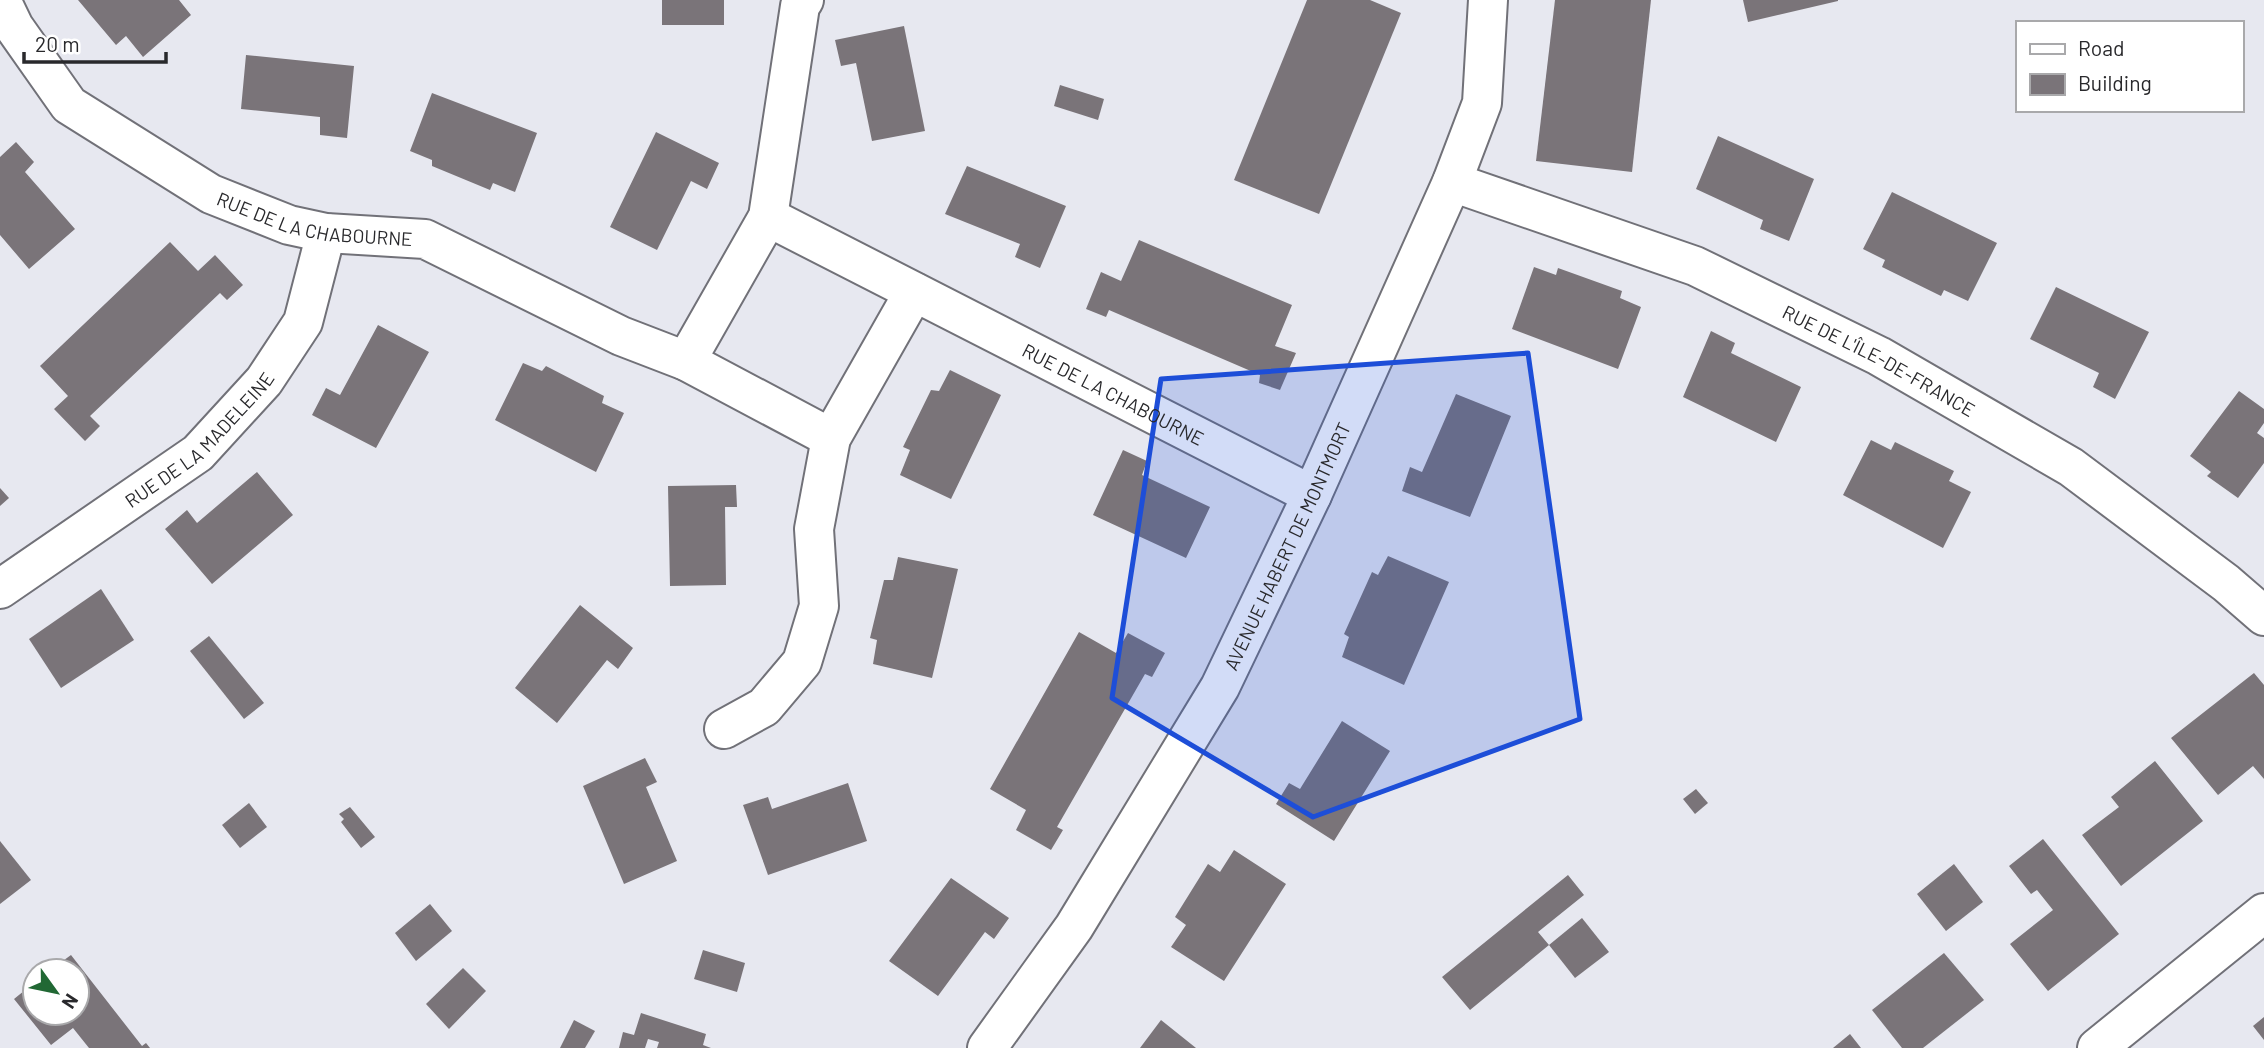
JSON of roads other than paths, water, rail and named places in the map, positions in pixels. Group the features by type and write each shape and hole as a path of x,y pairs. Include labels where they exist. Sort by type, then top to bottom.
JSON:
{"street":[{"name":"RUE DE LA CHABOURNE","path":"1,0 14,27 69,105 211,194 289,225 326,233 425,239 621,336 686,361 831,438"},
{"path":"686,361 768,217 800,6 804,0"},
{"name":"AVENUE HABERT DE MONTMORT","path":"988,1048 1074,927 1220,687 1312,495 1452,182 1482,103 1488,0"},
{"name":"RUE DE L'ÎLE-DE-FRANCE","path":"1452,182 1695,265 1880,356 2071,467 2226,583 2264,616"},
{"name":"RUE DE LA CHABOURNE","path":"768,217 1312,495"},
{"name":"RUE DE LA MADELEINE","path":"0,589 198,453 264,381 303,322 326,233"},
{"path":"724,729 764,707 802,662 819,606 814,529 831,438 914,292"},
{"path":"2097,1048 2264,913"}]}
